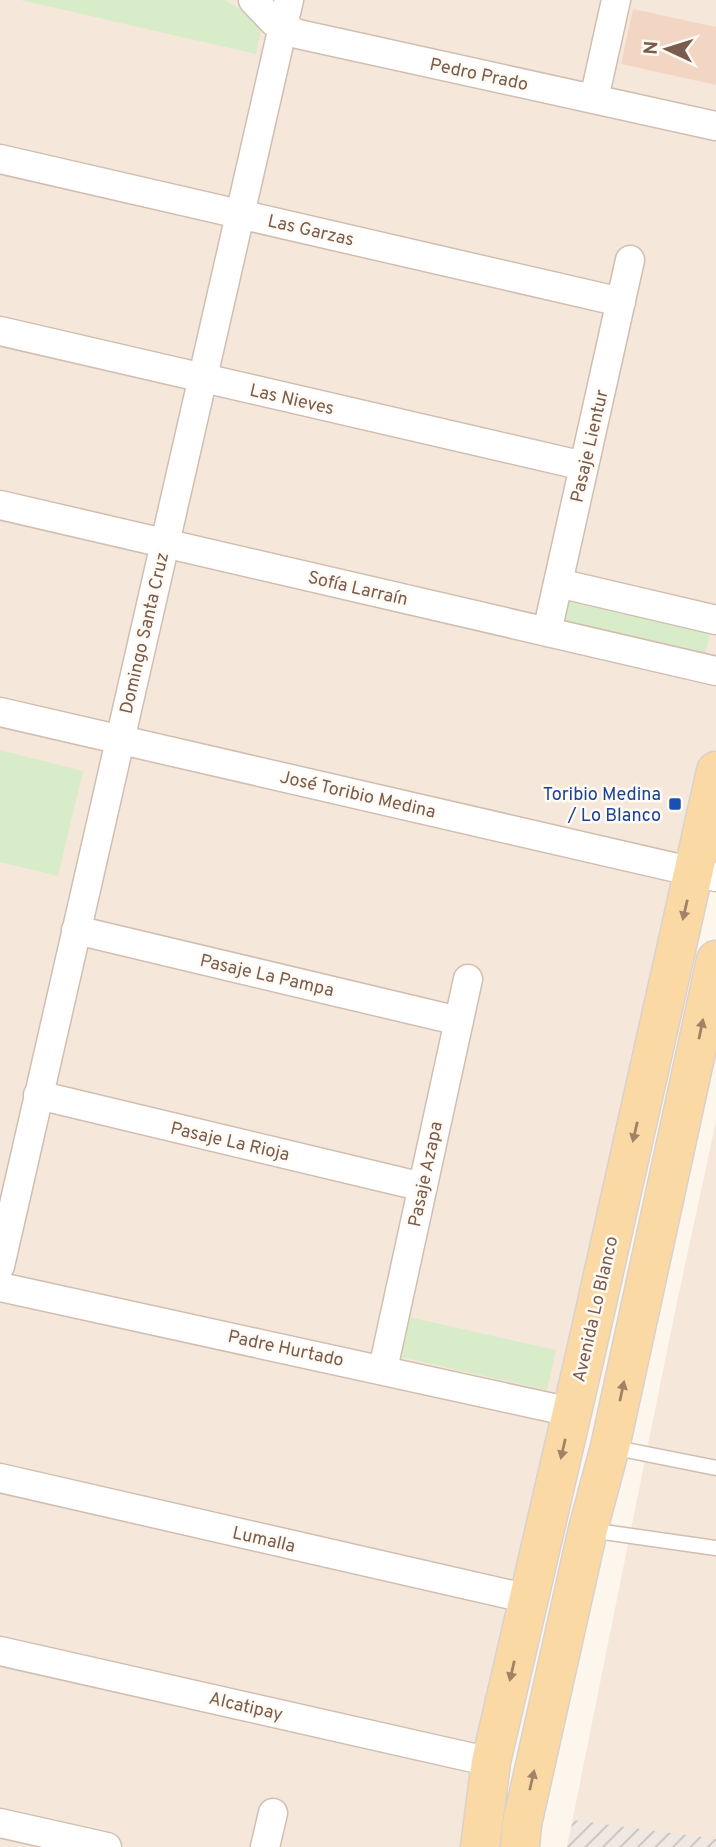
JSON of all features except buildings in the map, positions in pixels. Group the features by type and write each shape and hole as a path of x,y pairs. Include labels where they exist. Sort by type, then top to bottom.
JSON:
{"main road":[{"name":"Avenida Lo Blanco","path":"480,1847 491,1762 572,1412 705,874 716,771"},
{"path":"520,1847 522,1825 610,1447 716,960"}],"street":[{"name":"Pedro Prado","path":"253,0 274,22 298,34 716,126"},
{"name":"Domingo Santa Cruz","path":"0,1266 289,0"},
{"path":"594,99 616,0"},
{"name":"Las Garzas","path":"0,159 621,302"},
{"name":"Pasaje Lientur","path":"547,632 631,260"},
{"name":"Las Nieves","path":"0,331 584,466"},
{"name":"Sofía Larraín","path":"0,505 716,671"},
{"path":"558,583 716,620"},
{"name":"José Toribio Medina","path":"0,712 705,874"},
{"name":"Pasaje La Pampa","path":"76,930 459,1021"},
{"name":"Pasaje Azapa","path":"383,1369 468,979"},
{"name":"Pasaje La Rioja","path":"38,1095 423,1187"},
{"name":"Padre Hurtado","path":"0,1287 572,1412"},
{"name":"Lumalla","path":"0,1478 529,1599"},
{"name":"Alcatipay","path":"0,1651 491,1762"},
{"path":"265,1847 273,1813"},
{"path":"0,1823 107,1847"}],"lane":[{"path":"610,1447 716,1468"},
{"path":"589,1529 716,1548"}],"shaded area":[{"path":"0,0 716,0 716,814 480,1847 0,1847"},
{"path":"716,1121 716,1847 567,1847 674,1316"},
{"path":"573,1820 716,1839 716,1847 567,1847"}],"green space":[{"path":"20,0 225,0 242,10 261,31 256,54"},
{"path":"562,592 712,625 704,659 555,625"},
{"path":"0,750 83,771 58,876 0,862"},
{"path":"405,1316 556,1350 547,1390 396,1356"}],"place":[{"name":"Toribio Medina / Lo Blanco","path":"675,804"}]}
